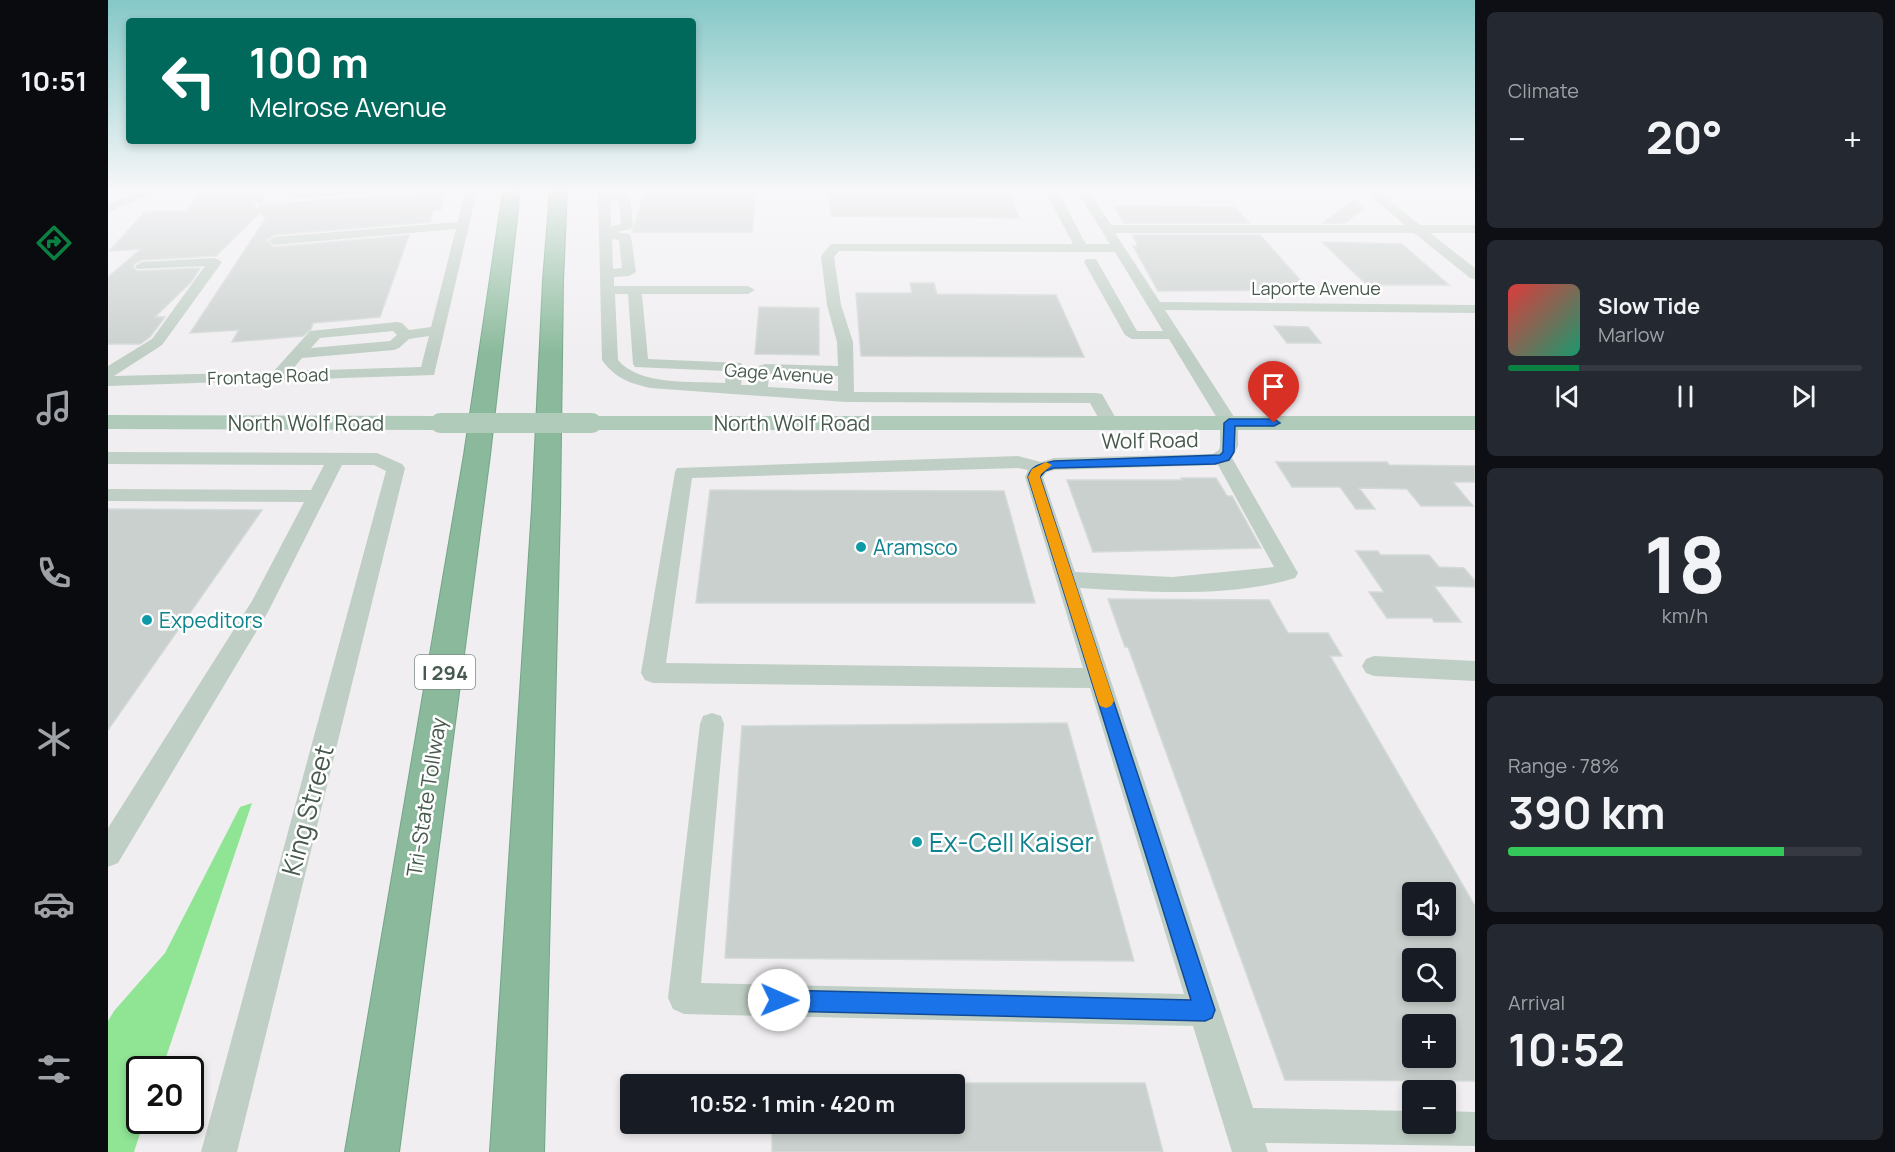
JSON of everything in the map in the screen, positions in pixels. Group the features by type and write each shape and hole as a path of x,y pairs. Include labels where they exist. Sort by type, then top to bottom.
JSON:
{"highway":[{"name":"Tri-State Tollway","path":"372,1152 474,478 505,245"},
{"path":"517,1152 555,245"}],"main road":[{"name":"North Wolf Road","path":"108,422 1475,423"}],"street":[{"path":"278,376 297,354 394,345 405,335 438,331 458,245"},
{"name":"Gage Avenue","path":"606,245 610,360 617,372 632,379 650,383 846,397 1096,398 1109,422"},
{"path":"1117,245 1229,423"},
{"path":"1437,245 1475,275"},
{"path":"846,397 845,342 834,305 827,256 836,247 1119,248"},
{"path":"108,373 157,342 215,262 142,266"},
{"path":"1134,272 1094,268 1132,335 1174,335"},
{"path":"608,290 748,290"},
{"path":"635,290 641,364 735,366 732,389"},
{"name":"Laporte Avenue","path":"1156,306 1475,309"},
{"name":"Frontage Road","path":"108,381 428,372 438,331"},
{"path":"108,362 128,361"},
{"path":"760,391 761,372 765,369 846,371"},
{"name":"Wolf Road","path":"1098,678 653,673 684,472 1018,462 1041,468 1054,464 1198,461 1223,458 1228,452 1229,423"},
{"path":"108,458 336,459 260,606 108,853"},
{"path":"1066,579 1172,585 1252,579 1288,573 1223,458"},
{"name":"King Street","path":"219,1152 396,468 377,459 336,459"},
{"path":"1041,468 1034,477 1246,1138 1475,1129"},
{"path":"108,495 317,496"},
{"path":"1374,666 1475,671"},
{"path":"712,724 684,998 1205,1010"}],"shaded area":[{"path":"252,803 166,1056 126,1056 126,1134 140,1134 134,1152 108,1152 108,1021 114,1011 165,953 240,807"}],"building":[{"path":"115,245 228,245 216,256 142,260 134,264 133,267 137,271 200,268 192,281 155,317 165,317 150,337 140,344 108,344 108,277 141,249 109,251"},
{"path":"248,245 271,245 274,247 299,245 406,245 380,317 313,323 311,329 303,336 232,342 239,330 190,333"},
{"path":"1269,245 1309,290 1158,291 1133,246"},
{"path":"1325,245 1403,245 1449,285 1367,285"},
{"path":"910,283 934,283 937,294 1056,295 1084,357 861,356 856,293 912,293"},
{"path":"759,307 819,308 819,355 755,354"},
{"path":"1274,326 1308,327 1321,343 1287,343"},
{"path":"1253,378 1278,378 1288,393 1262,392"},
{"path":"1276,462 1387,462 1389,465 1475,466 1475,482 1453,482 1473,506 1421,506 1407,489 1359,488 1375,509 1356,509 1340,487 1292,487"},
{"path":"1181,478 1216,478 1227,496 1232,496 1261,548 1093,552 1067,480 1182,480"},
{"name":"Aramsco","path":"710,490 1004,491 1035,603 696,603"},
{"name":"Expeditors","path":"108,509 262,510 108,730"},
{"path":"1356,551 1378,551 1380,555 1429,555 1439,567 1464,568 1475,581 1475,587 1434,586 1461,622 1434,622 1432,618 1387,618 1369,592 1384,592"},
{"path":"1108,599 1269,600 1288,633 1328,633 1342,656 1330,656 1475,906 1475,1081 1285,1080 1128,647 1125,647"},
{"name":"Ex-Cell Kaiser","path":"1067,723 1134,961 725,958 742,726"},
{"path":"965,1083 1145,1083 1163,1152 772,1152 772,1134 965,1134"}],"slow traffic":[{"path":"1046,465 1036,472 1034,477 1106,701"}],"place":[{"name":"Aramsco","path":"861,547"},
{"name":"Expeditors","path":"147,620"},
{"name":"Ex-Cell Kaiser","path":"917,842"}],"route":[{"path":"779,1000 1205,1010 1034,477 1041,468 1054,464 1198,461 1224,458 1228,452 1229,423 1274,423"}]}
